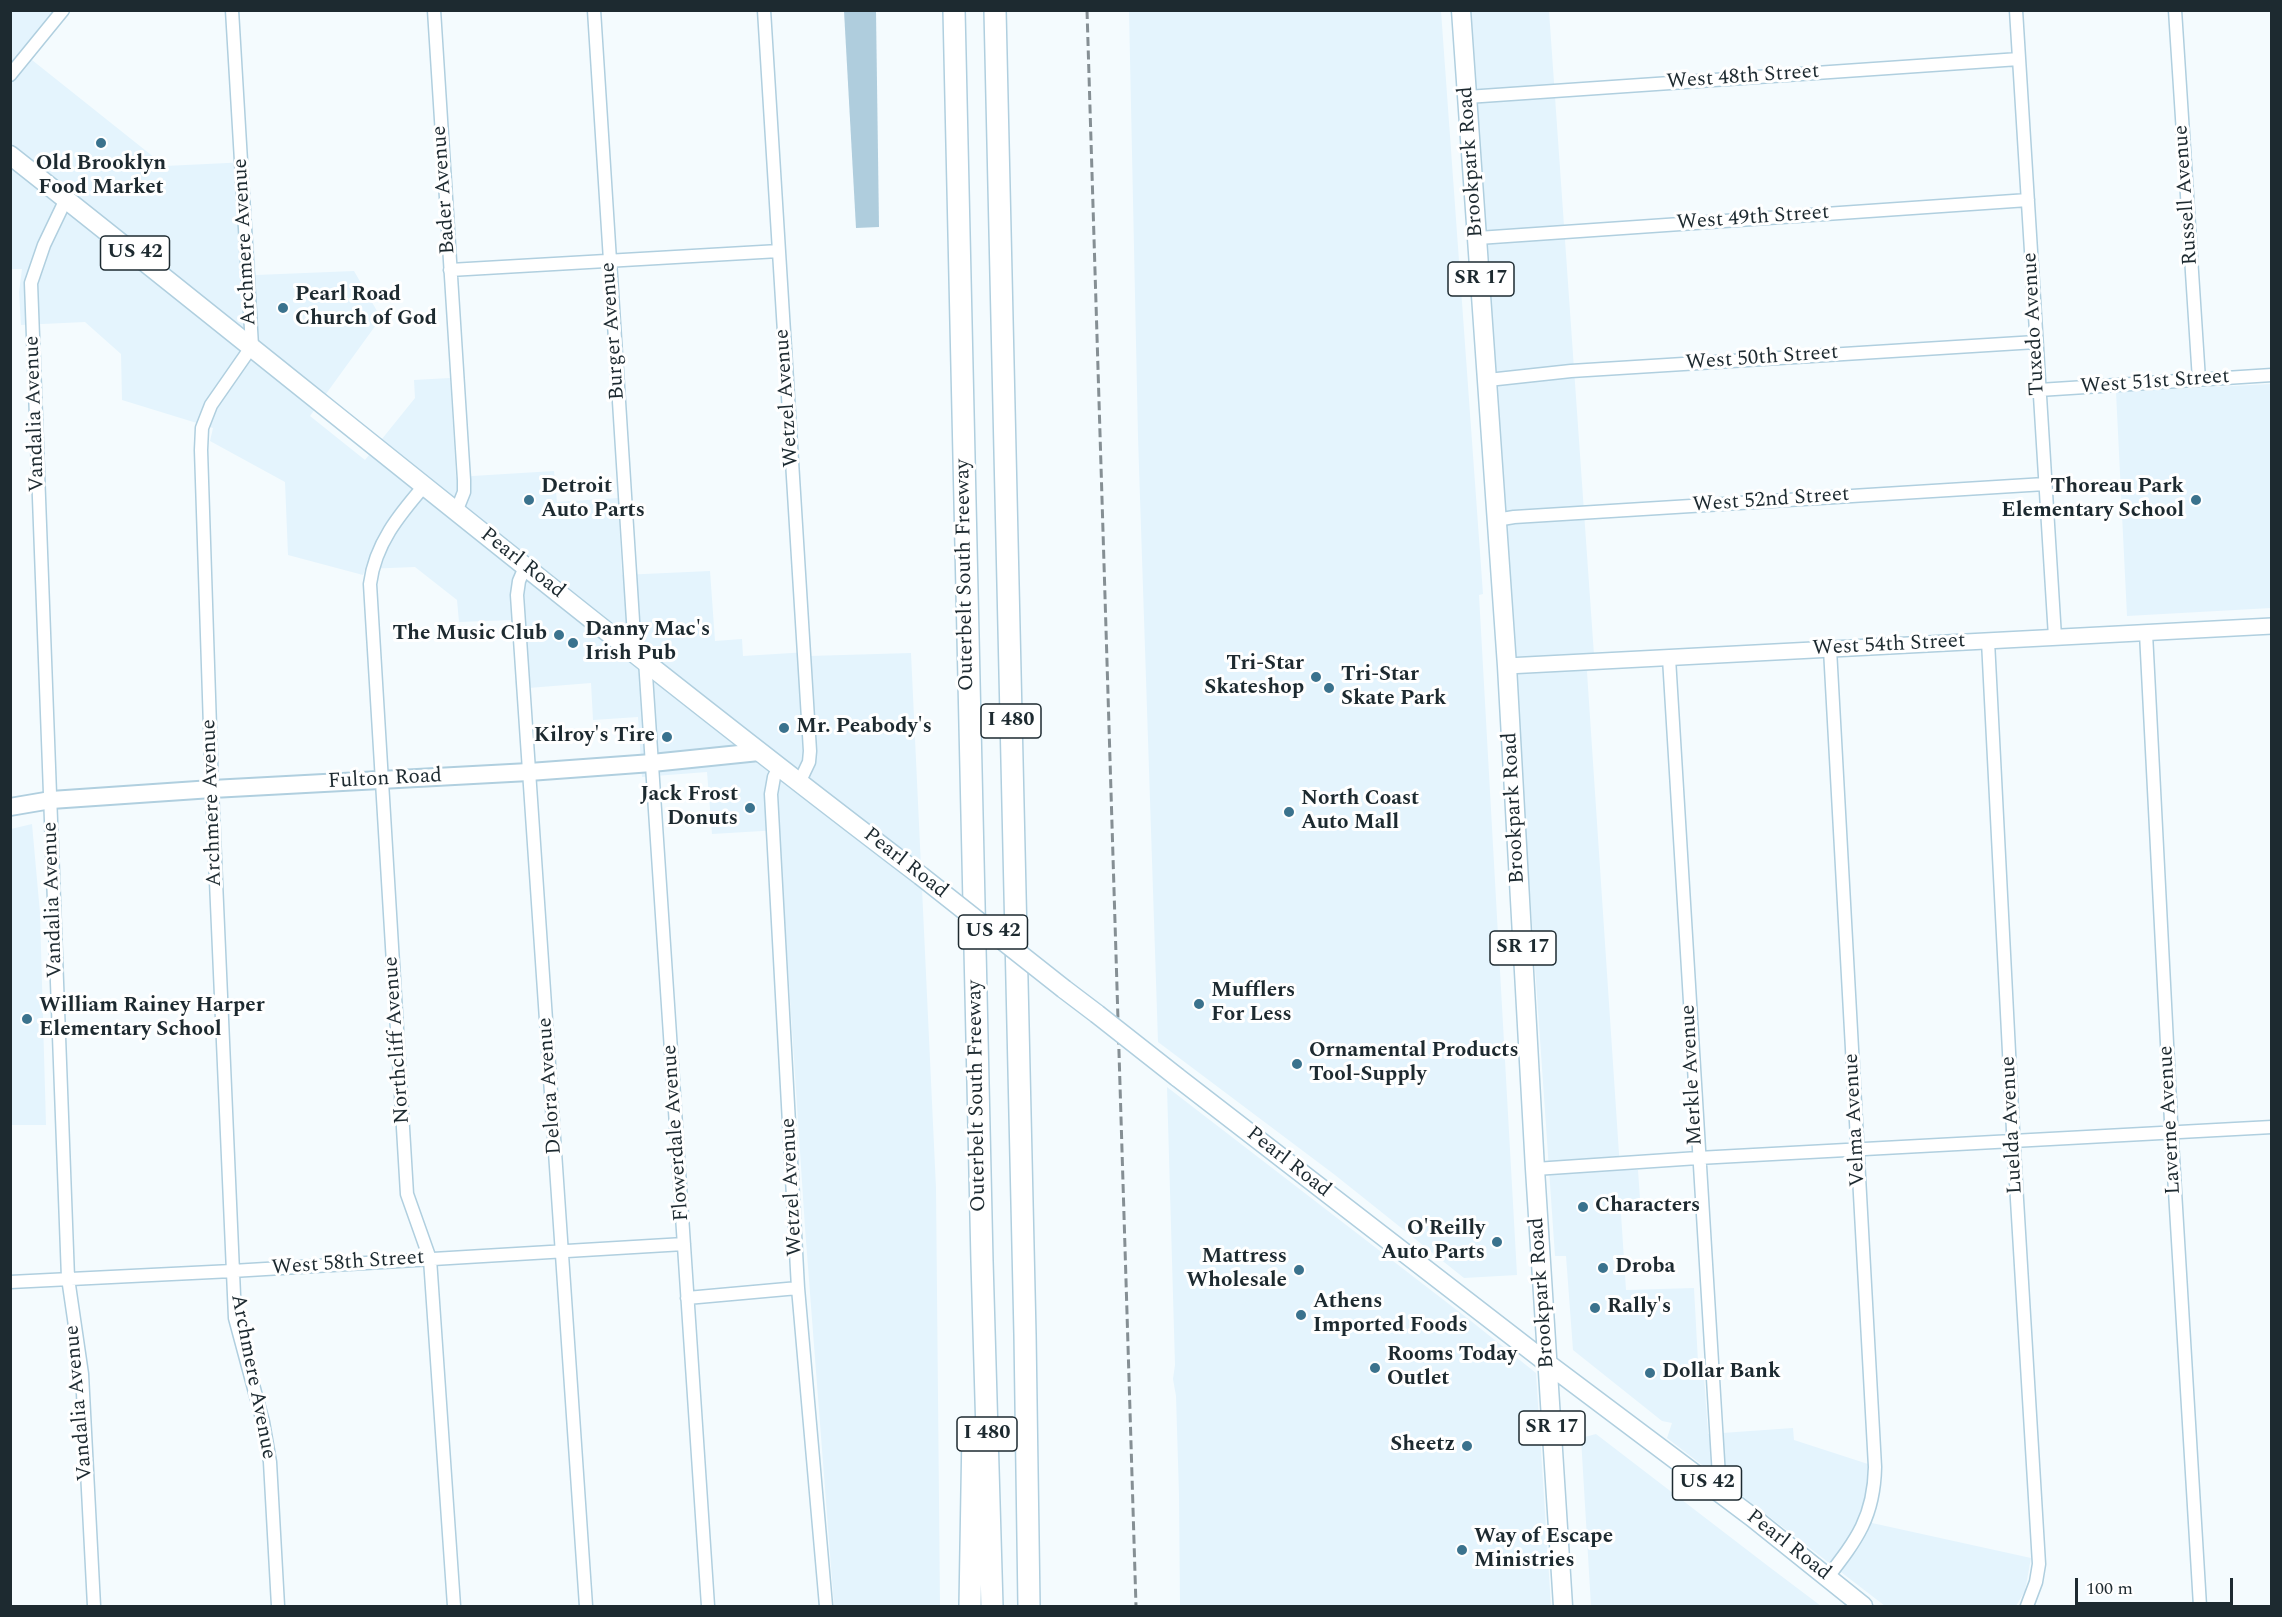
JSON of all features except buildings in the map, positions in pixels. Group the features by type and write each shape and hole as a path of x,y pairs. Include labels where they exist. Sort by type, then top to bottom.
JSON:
{"highway":[{"name":"Outerbelt South Freeway","path":"954,10 992,1606"},
{"name":"Outerbelt South Freeway","path":"996,15 1029,1606"},
{"path":"970,1606 973,1409 982,1261"}],"main road":[{"name":"Brookpark Road","path":"1461,10 1507,666 1535,1169 1563,1606"},
{"name":"Pearl Road","path":"10,155 759,752 1547,1363 1720,1493 1863,1606"},
{"name":"Fulton Road","path":"10,807 51,800 529,772 759,752"}],"street":[{"path":"10,75 63,10"},
{"name":"Archmere Avenue","path":"232,10 252,346 211,405 202,428 212,789 235,1318 263,1422 270,1462 278,1606"},
{"name":"Bader Avenue","path":"434,10 464,480 464,492 456,512"},
{"name":"Burger Avenue","path":"594,10 610,261 640,656"},
{"name":"Wetzel Avenue","path":"764,10 810,751 809,762 799,783"},
{"name":"Tuxedo Avenue","path":"2016,10 2055,637"},
{"name":"Russell Avenue","path":"2175,10 2199,380"},
{"name":"West 48th Street","path":"1467,97 2019,59"},
{"name":"Vandalia Avenue","path":"66,199 44,245 31,284 68,1278 82,1374 94,1606"},
{"name":"West 49th Street","path":"1478,238 2028,200"},
{"path":"450,270 779,251"},
{"name":"West 50th Street","path":"1488,380 1571,371 2036,342"},
{"name":"West 51st Street","path":"2039,390 2271,375"},
{"name":"West 52nd Street","path":"1496,520 2045,484"},
{"name":"Northcliff Avenue","path":"424,486 387,533 371,573 370,584 407,1194 430,1259 454,1606"},
{"name":"Delora Avenue","path":"525,567 519,581 517,595 586,1606"},
{"name":"West 54th Street","path":"1507,666 2271,626"},
{"name":"Laverne Avenue","path":"2146,633 2200,1606"},
{"name":"Luelda Avenue","path":"1988,641 2039,1564 2036,1582 2027,1606"},
{"name":"Velma Avenue","path":"1827,1578 1865,1524 1874,1487 1830,650"},
{"name":"Flowerdale Avenue","path":"640,656 652,763 708,1606"},
{"name":"Merkle Avenue","path":"1669,658 1720,1493"},
{"name":"Wetzel Avenue","path":"779,767 774,777 771,794 798,1288 826,1606"},
{"path":"1535,1169 2271,1127"},
{"name":"West 58th Street","path":"10,1282 684,1244"},
{"path":"687,1298 798,1288"}],"shaded area":[{"path":"10,11 69,11 32,60 165,166 248,162 256,275 354,271 381,318 310,416 365,460 415,398 414,380 450,378 456,477 554,471 557,502 618,498 622,575 710,571 715,641 742,639 743,656 808,652 809,656 911,653 936,1188 940,1606 834,1606 805,1228 779,830 712,834 707,772 642,777 638,717 593,720 591,683 516,689 512,620 459,622 457,600 415,567 365,569 363,575 288,555 285,482 210,441 213,428 122,400 121,354 85,322 21,325 19,292 22,269 10,269"},
{"path":"844,11 876,11 879,227 856,228"},
{"path":"1129,11 1441,11 1483,594 1479,595 1517,1275 1464,1278 1335,1175 1158,1042 1138,437"},
{"path":"1469,11 1549,11 1594,655 1587,672 1620,1169 1638,1170 1641,1213 1621,1214 1626,1290 1694,1288 1698,1362 1703,1362 1708,1434 1793,1428 1794,1440 1868,1464 1872,1523 2031,1558 2025,1591 2016,1606 1885,1606 1667,1438 1672,1423 1662,1421 1573,1350 1566,1256 1555,1256"},
{"name":"Thoreau Park Elementary School","path":"2271,384 2271,608 2127,616 2116,392"},
{"name":"William Rainey Harper Elementary School","path":"32,824 40,913 46,1125 11,1125 11,829"},
{"path":"1167,1087 1536,1373 1551,1606 1180,1606"},
{"path":"1596,1434 1821,1606 1591,1606 1581,1438"}],"railway":[{"path":"1087,10 1136,1606"}],"place":[{"name":"Old Brooklyn Food Market","path":"101,143"},
{"name":"Pearl Road Church of God","path":"283,308"},
{"name":"Detroit Auto Parts","path":"529,500"},
{"name":"Thoreau Park Elementary School","path":"2196,500"},
{"name":"The Music Club","path":"559,635"},
{"name":"Danny Mac's Irish Pub","path":"573,643"},
{"name":"Tri-Star Skateshop","path":"1316,677"},
{"name":"Tri-Star Skate Park","path":"1329,688"},
{"name":"Mr. Peabody's","path":"784,728"},
{"name":"Kilroy's Tire","path":"667,737"},
{"name":"Jack Frost Donuts","path":"750,808"},
{"name":"North Coast Auto Mall","path":"1289,812"},
{"name":"Mufflers For Less","path":"1199,1004"},
{"name":"William Rainey Harper Elementary School","path":"27,1019"},
{"name":"Ornamental Products Tool-Supply","path":"1297,1064"},
{"name":"Characters","path":"1583,1207"},
{"name":"O'Reilly Auto Parts","path":"1497,1242"},
{"name":"Droba","path":"1603,1268"},
{"name":"Mattress Wholesale","path":"1299,1270"},
{"name":"Rally's","path":"1595,1308"},
{"name":"Athens Imported Foods","path":"1301,1315"},
{"name":"Rooms Today Outlet","path":"1375,1368"},
{"name":"Dollar Bank","path":"1650,1373"},
{"name":"Sheetz","path":"1467,1446"},
{"name":"Way of Escape Ministries","path":"1462,1550"}]}
